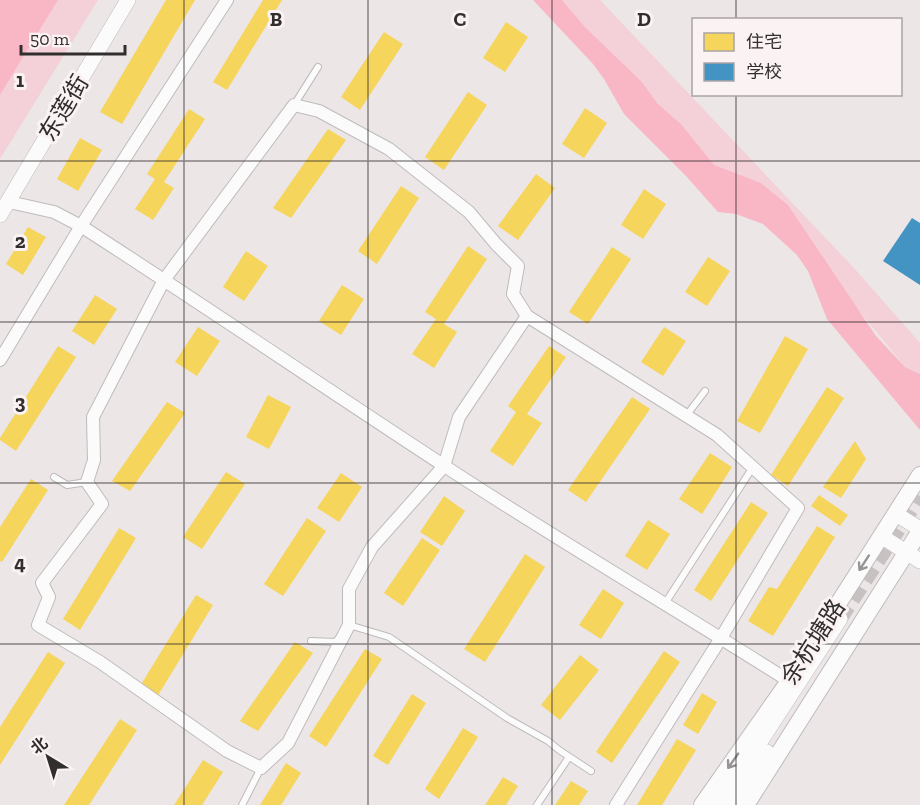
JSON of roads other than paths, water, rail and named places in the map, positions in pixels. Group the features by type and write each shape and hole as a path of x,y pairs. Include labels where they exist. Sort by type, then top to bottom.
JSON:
{"main road":[{"name":"余杭塘路","path":"702,805 789,681 920,475"},
{"name":"余杭塘路","path":"746,805 913,556 920,530"}],"street":[{"name":"东莲街","path":"0,215 128,0"},
{"path":"0,360 81,226 227,0"},
{"path":"527,316 459,417 444,466 372,547 349,589 350,626 288,743 261,768 227,751 100,662 38,625 49,597 42,583 102,504 87,482 94,460 93,417 164,280 294,105 319,111 389,149 470,212 496,244 518,266 513,294 527,316 717,435 798,508 721,638 616,805"},
{"path":"9,202 54,212 81,226 444,466 789,681"},
{"path":"896,514 920,530"},
{"path":"881,536 913,556"},
{"path":"719,805 844,622 734,805"}],"lane":[{"path":"294,105 318,67"},
{"path":"685,416 705,391"},
{"path":"664,605 753,467"},
{"path":"54,477 67,485 87,482"},
{"path":"311,641 335,642 350,626 389,637 507,718 548,741 591,771"},
{"path":"537,805 569,757"},
{"path":"242,805 261,768"}],"tunnel":[{"path":"840,619 920,496"}]}
